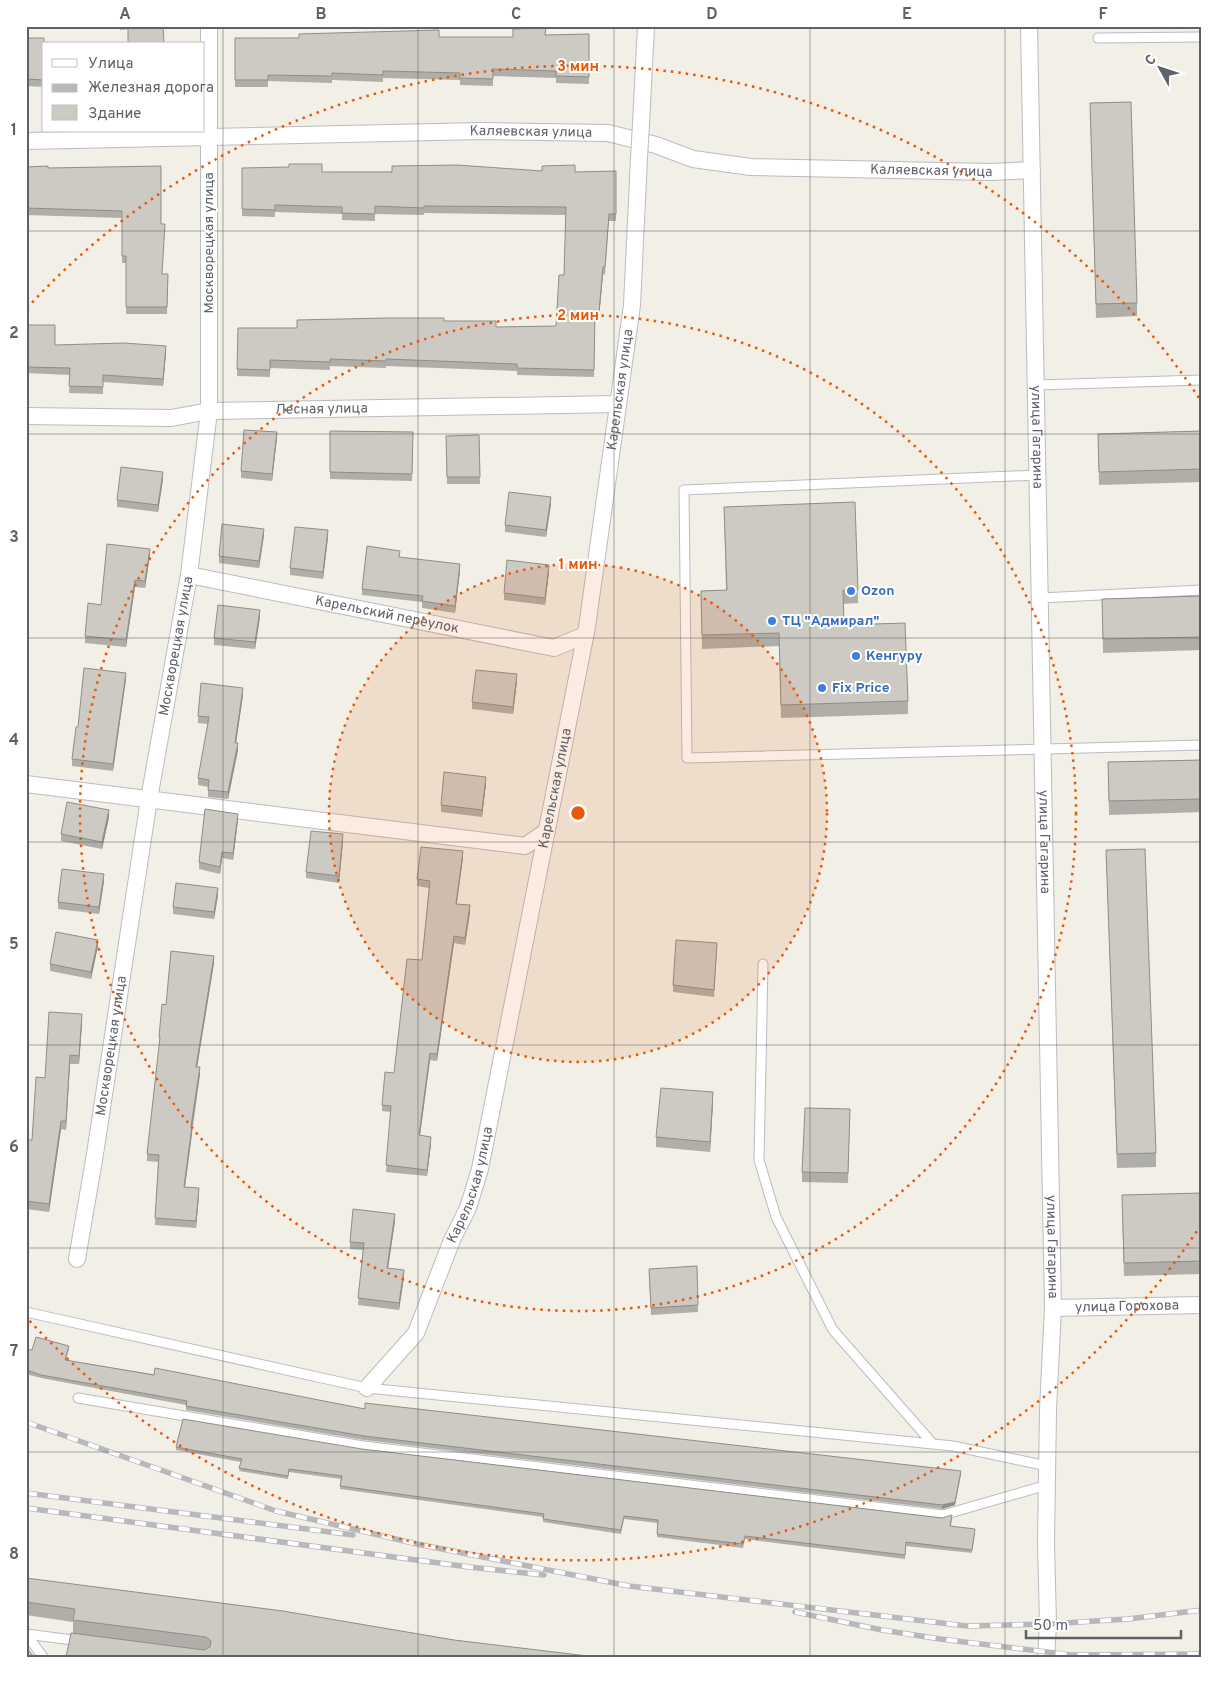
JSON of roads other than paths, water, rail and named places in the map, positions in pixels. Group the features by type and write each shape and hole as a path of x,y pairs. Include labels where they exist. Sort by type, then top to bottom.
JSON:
{"street":[{"name":"Москворецкая улица","path":"77,1259 95,1154 149,799 189,575 209,411 209,26"},
{"name":"Карельская улица","path":"367,1388 416,1333 452,1240 468,1208 480,1169 585,635 632,305 646,26"},
{"name":"улица Гагарина","path":"1029,26 1053,1308 1048,1410 1046,1543 1048,1624 1046,1657"},
{"name":"Каляевская улица","path":"26,141 481,131 608,133 656,145 693,159 751,167 991,172 1032,170"},
{"name":"Лесная улица","path":"26,416 171,418 209,411 618,404"},
{"name":"Карельский переулок","path":"189,575 554,648 585,635"},
{"path":"26,784 525,846 547,831"},
{"name":"улица Горохова","path":"1053,1308 1202,1306"}],"lane":[{"path":"1098,38 1202,37"},
{"path":"1036,385 1202,380"},
{"path":"1038,475 684,490 687,758 1202,745"},
{"path":"1040,598 1202,590"},
{"path":"763,964 759,1160 776,1217 832,1330 933,1444"},
{"path":"26,1312 367,1388 953,1446 1047,1466"},
{"path":"78,1398 363,1446 943,1515 1047,1486"},
{"path":"26,1634 86,1641"},
{"path":"26,1634 43,1657"}],"railway":[{"path":"26,1422 276,1511 417,1544 629,1586 967,1626 1048,1624 1128,1619 1202,1610"},
{"path":"26,1493 353,1535"},
{"path":"26,1508 469,1567 544,1575"},
{"path":"795,1612 882,1630 1072,1655 1202,1654"}],"place":[{"name":"Ozon","path":"851,591"},
{"name":"ТЦ \"Адмирал\"","path":"772,621"},
{"name":"Кенгуру","path":"856,656"},
{"name":"Fix Price","path":"822,688"}]}
